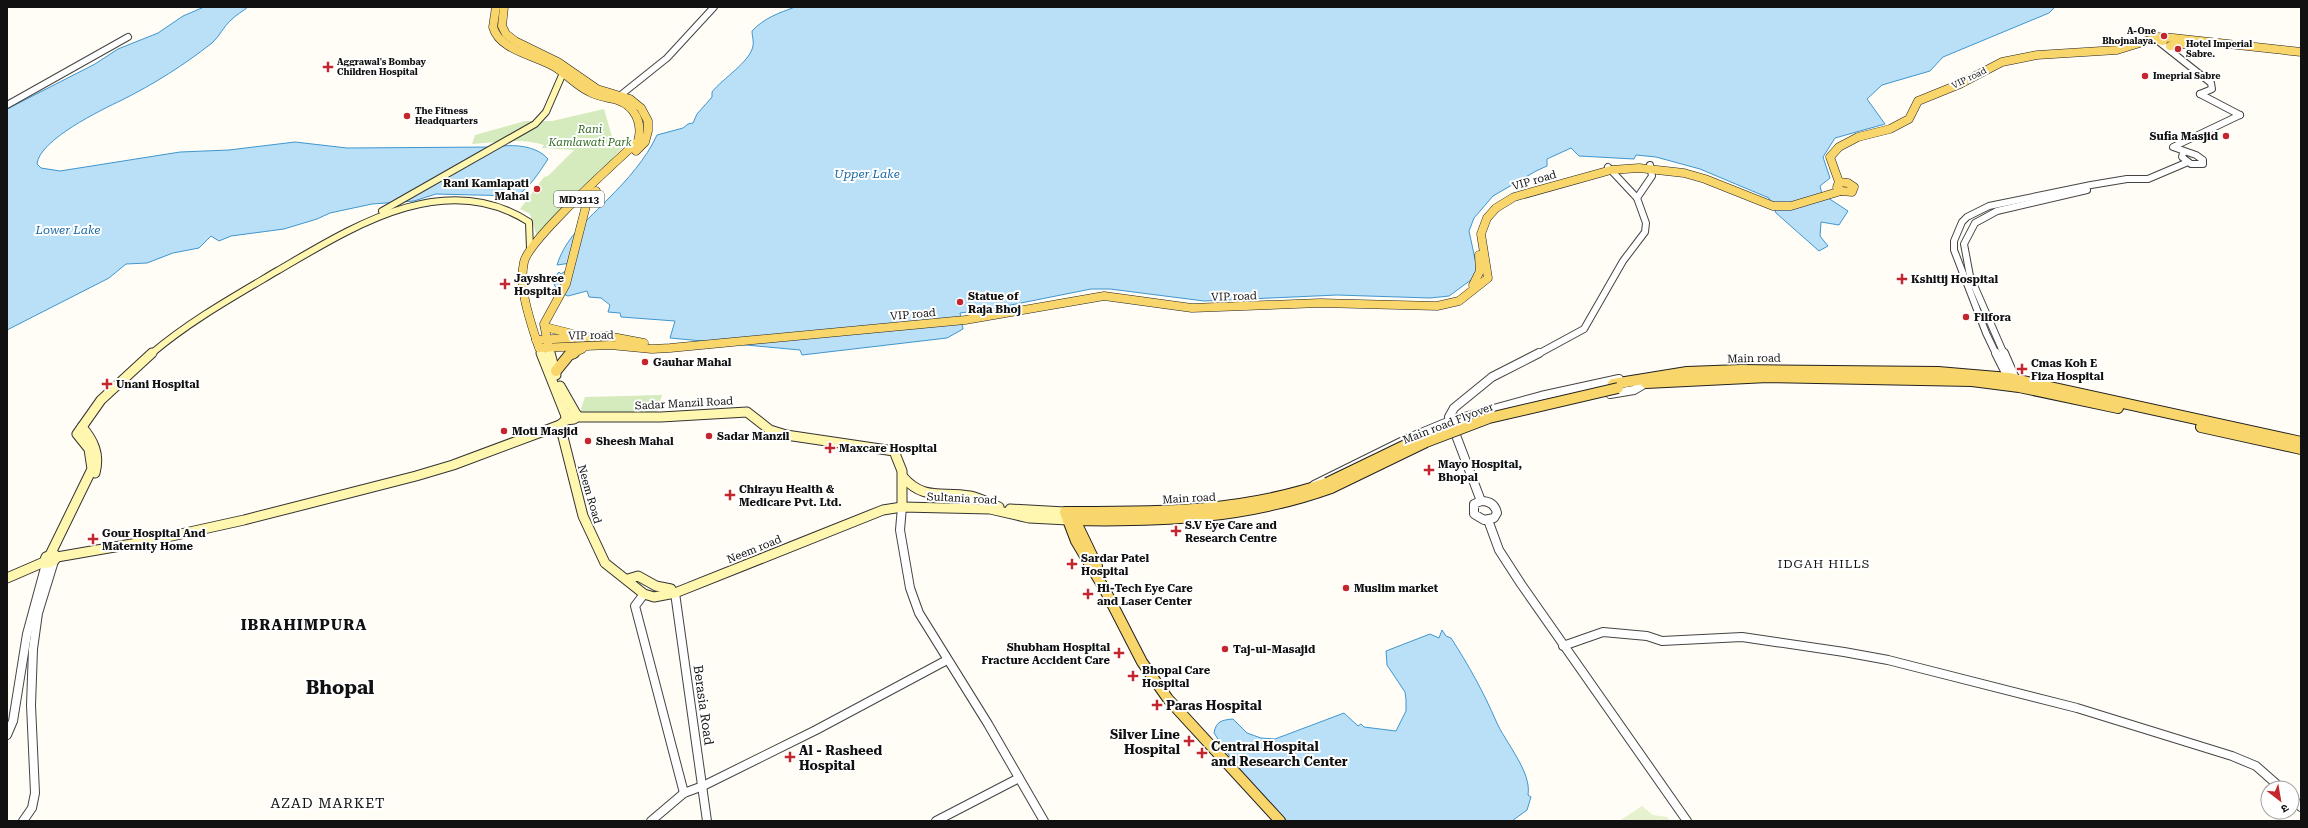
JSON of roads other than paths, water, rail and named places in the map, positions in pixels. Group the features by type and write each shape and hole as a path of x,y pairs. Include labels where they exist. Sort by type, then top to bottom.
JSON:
{"main road":[{"name":"MD3113","path":"496,7 492,23 499,38 590,92 630,99 641,108 648,121 648,131 645,142 588,198 566,284 545,325"},
{"name":"MD3113","path":"504,7 502,26 512,39 558,62 597,89 618,98 632,111 640,123 642,130 638,141 530,249 524,262 528,315 538,344"},
{"name":"VIP road","path":"1839,187 1830,157 1832,152 1858,137 1890,129 1909,120 1918,101 1960,84 2002,62 2067,52 2117,50 2160,40 2301,54"},
{"name":"VIP road","path":"1651,166 1705,179 1773,206 1791,206 1848,183 1836,158 1837,154 1861,140 1894,132 1914,122 1923,103 1964,87 2006,64 2055,56 2120,52 2160,40 2301,54"},
{"path":"2171,49 2193,43"},
{"path":"51,559 91,485 98,463 95,446 82,427 92,410 106,395 174,335 232,298 328,244 361,221 535,124 546,112 561,74"},
{"name":"VIP road","path":"548,343 592,346 671,346 964,318 1104,296 1192,308 1320,304 1449,305 1459,301 1488,278 1489,270 1480,237 1481,227 1493,209 1501,202 1514,197 1610,169 1651,166 1700,174 1755,197 1781,202 1792,201 1828,192"},
{"path":"346,231 390,212 446,202 473,201 504,208 521,216 529,222 530,249"},
{"path":"576,415 563,394 548,343 545,325 582,336"},
{"name":"VIP road","path":"538,344 582,336 607,336 654,345 671,346"},
{"name":"Neem Road","path":"538,344 564,420 583,516 598,552 607,566 628,579"},
{"path":"556,371 569,355 592,346"},
{"name":"Main road","path":"1645,381 1714,370 1799,369 1970,374 2014,383"},
{"path":"1645,381 1799,376 2014,383 2301,442"},
{"name":"Main road Flyover","path":"1313,492 1426,442 1490,418 1615,386 1645,381"},
{"path":"2014,383 2301,449"},
{"name":"Sadar Manzil Road","path":"576,415 661,417 747,412 770,430 786,435 894,451 899,458 902,475 902,507"},
{"path":"7,578 51,559 149,541 222,525 416,476 453,465 564,420 572,413 576,415"},
{"name":"Sultania road","path":"902,475 916,491 932,494 971,497 990,506 1029,518 1070,516"},
{"name":"Main road","path":"1070,516 1223,508 1276,500 1313,492"},
{"name":"Main road","path":"1070,516 1095,520 1196,518 1276,506 1313,492"},
{"name":"Sultania road","path":"902,507 990,506"},
{"name":"Neem road","path":"644,594 654,597 673,591 883,510 902,507"},
{"path":"1070,516 1103,578 1105,590"},
{"path":"1070,516 1076,541 1105,590 1142,662 1168,699 1280,821"},
{"path":"1081,535 1095,520"},
{"path":"628,579 638,576 656,586 673,591"},
{"path":"628,579 644,594"}],"street":[{"path":"618,98 667,58 714,7"},
{"path":"7,102 64,71 121,37"},
{"path":"7,105 128,37"},
{"path":"2160,40 2211,83 2212,89 2200,94 2240,115 2173,147 2183,153 2194,154 2202,158 2204,162 2199,165 2188,162 2182,157 2183,153"},
{"path":"2014,383 1966,260 1964,244 1975,223 1991,213 2015,206 2133,180 2148,179 2188,162"},
{"path":"1637,198 1652,176 1651,166"},
{"path":"1481,501 1449,417 1454,408 1492,377 1535,356 1543,350 1566,340 1584,329 1623,261 1645,232 1646,223 1637,198 1610,169"},
{"path":"2014,383 1986,333 1954,250 1954,241 1962,222 1966,217 1989,206 2088,185 2127,179 2133,180"},
{"path":"1630,377 1645,381 1634,390 1513,415 1455,434 1387,464 1334,490 1313,492 1315,483 1450,421 1503,405 1591,384 1630,377"},
{"path":"1481,501 1492,504 1496,510 1496,516 1488,520 1476,517 1472,510 1474,504 1481,501"},
{"path":"902,507 900,530 910,588 920,613 946,660 988,724 1044,821"},
{"path":"1488,520 1499,550 1562,646 1687,821"},
{"path":"23,821 29,815 36,798 30,714 32,652 38,613 51,559"},
{"path":"7,735 13,721 27,634 51,559"},
{"name":"Berasia Road","path":"673,591 708,821"},
{"path":"644,594 636,606 684,793"},
{"path":"1562,646 1603,632 1647,636 1662,641 1742,637 1888,660 1956,679 2077,708 2232,756 2256,766 2272,780"},
{"path":"651,821 684,793 702,786 816,730 946,660"},
{"path":"19,684 32,680"},
{"path":"936,821 1019,778"}],"water":[{"name":"Lower Lake","path":"204,7 248,7 228,23 212,43 191,59 157,81 86,118 59,136 48,145 40,155 37,164 41,168 60,171 180,152 229,150 295,142 347,148 516,146 530,148 543,154 548,159 530,184 516,196 436,194 414,201 372,204 330,213 317,219 284,229 231,236 219,241 211,236 199,248 173,253 147,263 126,264 109,278 7,330 7,109 95,64 118,49 158,33 183,16"},
{"name":"Upper Lake","path":"795,7 2055,7 2049,13 1943,57 1930,71 1882,85 1867,99 1885,124 1835,138 1823,157 1830,178 1820,186 1822,194 1848,211 1839,225 1821,222 1820,236 1828,246 1819,251 1776,213 1769,198 1700,169 1656,157 1636,155 1634,159 1579,156 1571,148 1547,159 1547,166 1493,196 1474,218 1469,231 1477,268 1475,277 1449,296 1430,298 1337,295 1204,301 1110,289 1091,289 991,309 960,313 963,329 947,338 802,355 800,350 670,338 675,321 621,317 620,313 608,312 610,305 601,298 589,297 587,291 568,296 558,292 552,280 559,272 561,274 572,267 571,263 557,265 566,245 579,228 616,191 642,161 657,135 683,128 688,124 693,123 697,114 712,97 712,92 747,58 751,52 753,46 752,31 767,19"},
{"path":"1442,630 1446,636 1451,638 1470,668 1526,777 1528,795 1531,797 1527,810 1512,821 1287,821 1239,770 1214,733 1216,726 1220,722 1233,719 1247,733 1261,738 1275,739 1344,713 1358,726 1361,724 1364,727 1396,731 1406,711 1405,692 1387,665 1386,651 1430,634 1439,638"}],"place":[{"name":"A-One Bhojnalaya.","path":"2164,36"},
{"name":"Hotel Imperial Sabre.","path":"2178,49"},
{"name":"Aggrawal's Bombay Children Hospital","path":"328,67"},
{"name":"Imeprial Sabre","path":"2145,76"},
{"name":"The Fitness Headquarters","path":"407,116"},
{"name":"Sufia Masjid","path":"2226,136"},
{"name":"Rani Kamlapati Mahal","path":"537,189"},
{"name":"Kshitij Hospital","path":"1902,279"},
{"name":"Jayshree Hospital","path":"505,284"},
{"name":"Statue of Raja Bhoj","path":"960,302"},
{"name":"Filfora","path":"1966,317"},
{"name":"Gauhar Mahal","path":"645,362"},
{"name":"Cmas Koh E Fiza Hospital","path":"2022,369"},
{"name":"Unani Hospital","path":"107,384"},
{"name":"Moti Masjid","path":"504,431"},
{"name":"Sadar Manzil","path":"709,436"},
{"name":"Sheesh Mahal","path":"588,441"},
{"name":"Maxcare Hospital","path":"830,448"},
{"name":"Mayo Hospital, Bhopal","path":"1429,470"},
{"name":"Chirayu Health & Medicare Pvt. Ltd.","path":"730,495"},
{"name":"S.V Eye Care and Research Centre","path":"1176,531"},
{"name":"Gour Hospital And Maternity Home","path":"93,539"},
{"name":"Sardar Patel Hospital","path":"1072,564"},
{"name":"Muslim market","path":"1346,588"},
{"name":"Hi-Tech Eye Care and Laser Center","path":"1088,594"},
{"name":"Taj-ul-Masajid","path":"1225,649"},
{"name":"Shubham Hospital Fracture Accident Care","path":"1119,653"},
{"name":"Bhopal Care Hospital","path":"1133,676"},
{"name":"Paras Hospital","path":"1157,705"},
{"name":"Silver Line Hospital","path":"1189,741"},
{"name":"Central Hospital and Research Center","path":"1202,753"},
{"name":"Al - Rasheed Hospital","path":"790,757"}],"district":[{"name":"IDGAH HILLS","path":"1824,564"},
{"name":"IBRAHIMPURA","path":"304,625"},
{"name":"Bhopal","path":"340,687"},
{"name":"AZAD MARKET","path":"328,803"}],"park label":[{"name":"Rani Kamlawati Park","path":"590,135"}]}
